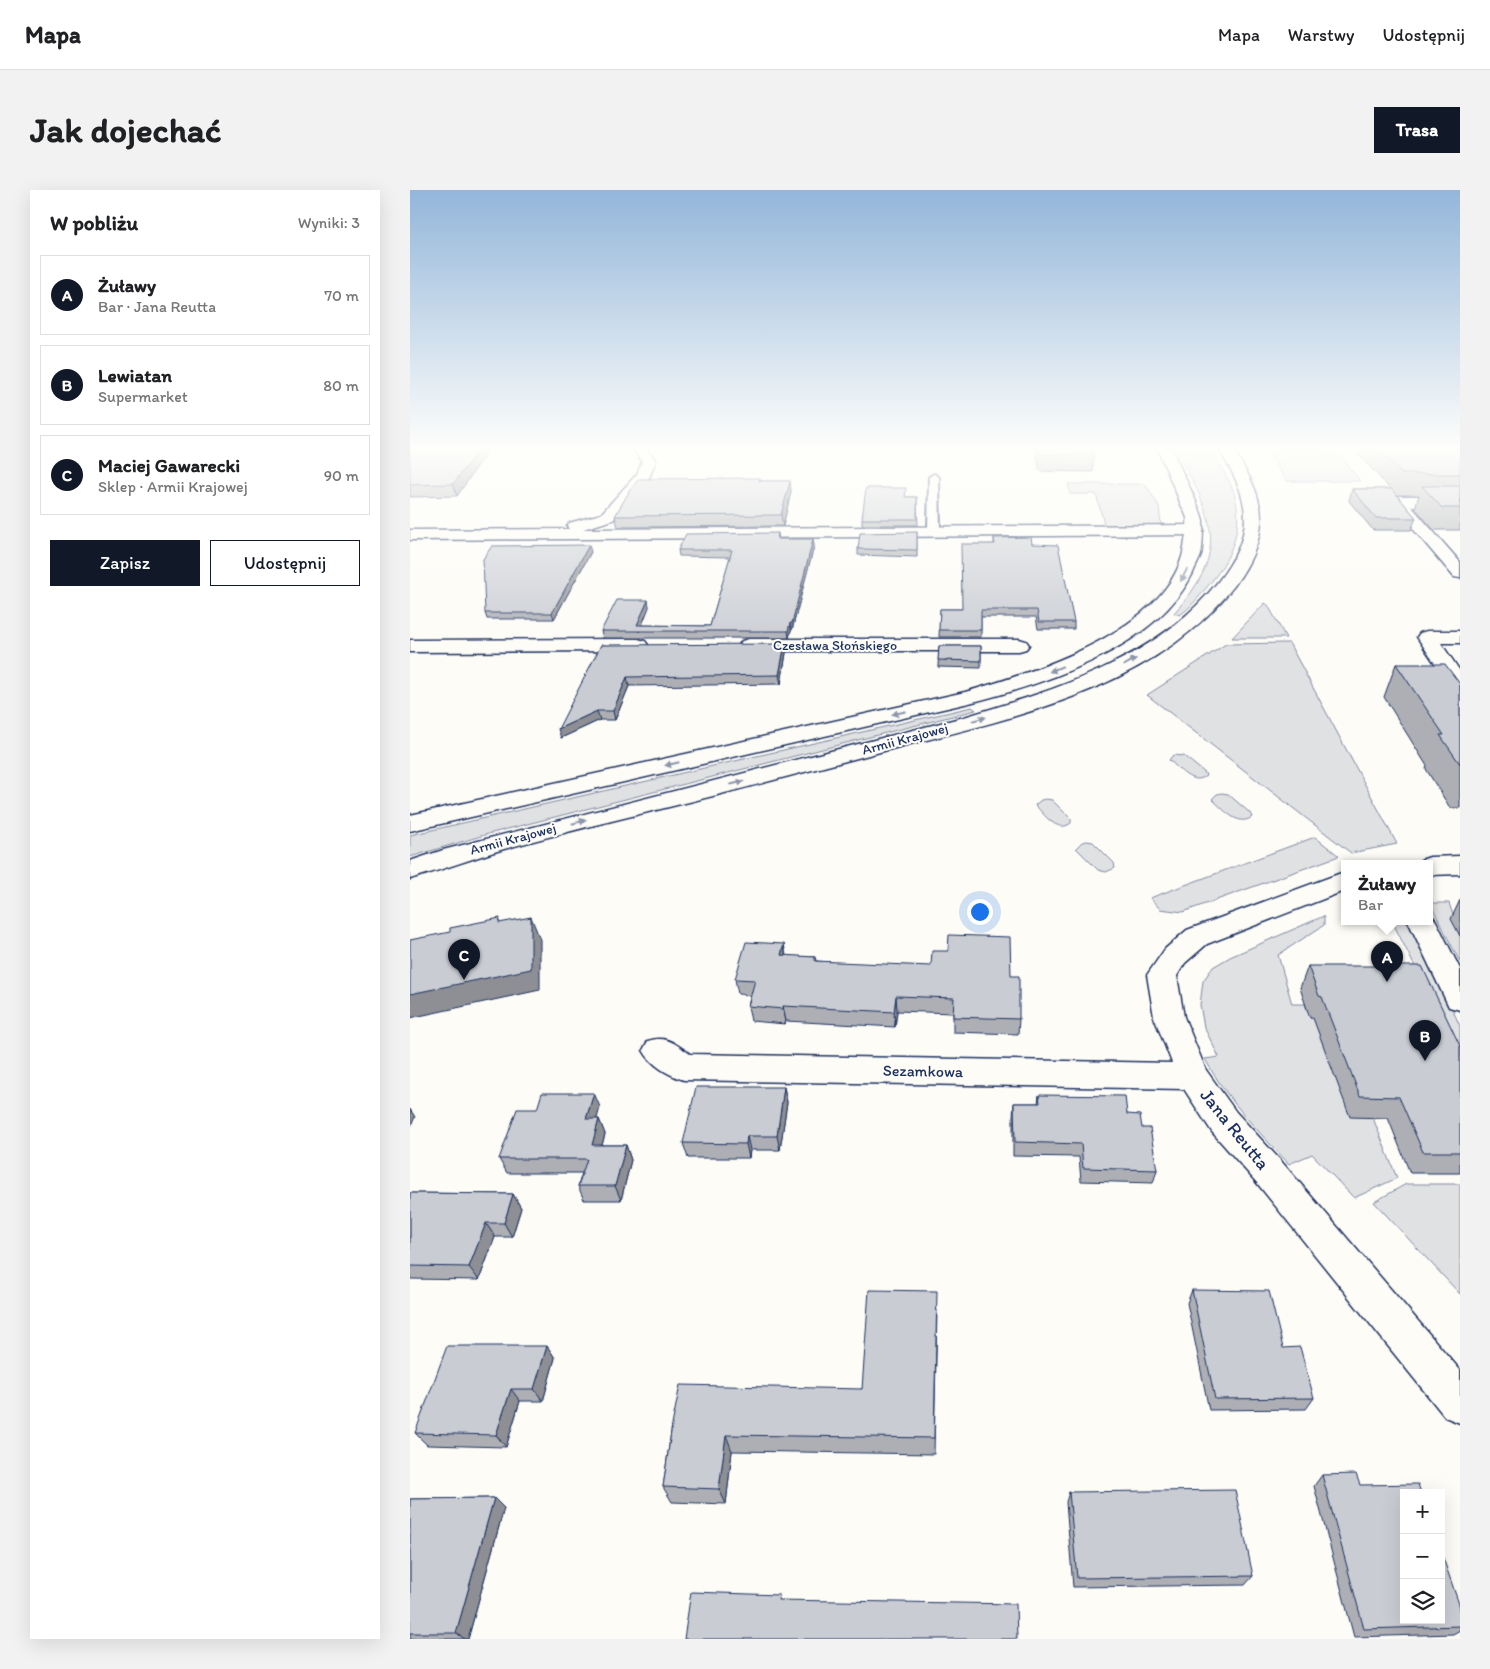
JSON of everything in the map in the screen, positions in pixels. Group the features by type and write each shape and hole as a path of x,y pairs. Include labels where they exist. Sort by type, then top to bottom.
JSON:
{"street":[{"name":"Armii Krajowej","path":"410,823 969,697 1012,686 1052,672 1103,647 1149,617 1159,608 1184,578 1194,553 1196,530 1193,516"},
{"name":"Armii Krajowej","path":"410,870 496,842 742,782 983,718 1037,703 1084,685 1120,668 1180,631 1206,608 1226,586 1240,564 1249,541 1253,516"},
{"path":"1411,516 1460,573"},
{"path":"547,534 606,517 617,534"},
{"path":"410,535 1196,530"},
{"path":"1460,637 1427,637 1460,686"},
{"path":"410,646 656,645"},
{"name":"Czesława Słońskiego","path":"734,645 1019,645"},
{"path":"1433,866 1460,866"},
{"name":"Jana Reutta","path":"1341,882 1197,937 1175,956 1162,975 1169,1017 1193,1076 1224,1122 1269,1172 1460,1402"},
{"path":"1424,925 1460,999"},
{"name":"Sezamkowa","path":"659,1050 684,1067 1193,1076"}],"lane":[{"path":"934,516 934,532"}],"shaded area":[{"path":"1102,516 1160,516 1161,527 1105,527"},
{"path":"1207,516 1238,516 1234,540 1224,564 1188,609 1180,615 1174,613 1194,589 1206,566 1210,548 1210,531"},
{"path":"1265,603 1268,605 1286,638 1232,638"},
{"path":"1289,643 1397,844 1351,853 1147,695 1226,644"},
{"path":"972,707 976,710 488,834 410,857 410,835"},
{"path":"1173,755 1184,756 1205,773 1206,776 1196,779 1186,775 1169,760"},
{"path":"1217,794 1228,794 1250,813 1252,817 1247,820 1241,820 1225,812 1212,799"},
{"path":"1041,800 1052,800 1071,819 1071,823 1061,826 1051,822 1035,805"},
{"path":"1315,837 1339,856 1183,912 1160,909 1150,898"},
{"path":"1082,842 1093,842 1114,863 1115,868 1106,872 1098,870 1076,848"},
{"path":"1433,903 1449,903 1460,936 1460,962 1433,909"},
{"path":"1324,916 1324,925 1278,955 1292,1004 1305,1004 1310,1018 1313,1018 1373,1118 1397,1178 1354,1198 1312,1154 1289,1164 1254,1127 1233,1101 1213,1074 1205,1059 1219,1057 1204,1027 1200,1005 1203,981 1213,967 1230,957"},
{"path":"1394,925 1414,925 1460,1026 1460,1057"},
{"path":"1406,1184 1460,1184 1460,1294 1374,1202"}],"building":[{"path":"862,516 917,516 917,519 862,519"},
{"path":"1374,516 1414,516 1416,518 1376,518"},
{"path":"917,532 917,550 858,549 860,533"},
{"path":"778,533 777,539 813,539 792,623 790,623 788,631 601,631 617,600 648,600 637,625 710,626 732,550 678,550 686,534"},
{"path":"1031,537 1032,544 1058,545 1074,622 1039,622 1037,610 981,610 981,630 939,630 940,609 962,609 961,544 995,544 994,538"},
{"path":"589,545 552,613 485,613 483,559 492,546"},
{"path":"785,644 779,675 627,677 613,711 597,711 558,729 601,645"},
{"path":"939,646 981,646 981,661 938,660"},
{"path":"1396,664 1445,664 1460,684 1460,764 1440,735 1444,735"},
{"path":"531,917 531,969 410,994 410,940 450,932 450,928 500,918 499,923"},
{"path":"949,935 1010,937 1011,976 1019,976 1019,1019 953,1017 954,998 896,996 894,1012 783,1006 783,1009 748,1006 755,980 735,979 746,942 784,944 781,955 815,957 815,961 931,966 932,951 948,951"},
{"path":"1308,966 1422,966 1460,1046 1460,1152 1423,1152 1399,1097 1360,1096"},
{"path":"696,1087 784,1087 777,1136 747,1136 746,1144 683,1143"},
{"path":"542,1093 594,1093 586,1119 599,1119 592,1145 626,1145 615,1186 578,1186 587,1159 499,1159 517,1109 537,1109"},
{"path":"1039,1095 1125,1096 1127,1114 1140,1115 1142,1128 1150,1128 1157,1170 1083,1168 1081,1144 1015,1142 1014,1103 1040,1103"},
{"path":"410,1193 513,1194 504,1223 486,1223 469,1267 410,1266"},
{"path":"869,1290 937,1291 934,1438 726,1435 719,1489 663,1487 680,1385 862,1389"},
{"path":"1192,1290 1269,1291 1283,1348 1300,1347 1314,1398 1215,1399"},
{"path":"447,1346 547,1346 534,1389 511,1389 496,1435 415,1433"},
{"path":"1356,1474 1360,1485 1418,1484 1420,1489 1400,1489 1400,1624 1445,1624 1445,1564 1460,1607 1460,1626 1364,1629 1322,1475"},
{"path":"1235,1490 1253,1576 1077,1578 1069,1492"},
{"path":"494,1498 456,1633 410,1633 410,1499"},
{"path":"691,1592 779,1595 778,1600 1016,1604 1017,1639 684,1639"}],"place":[{"name":"Maciej Gawarecki","path":"464,980"},
{"name":"Żuławy","path":"1387,982"},
{"name":"Lewiatan","path":"1425,1061"}]}
